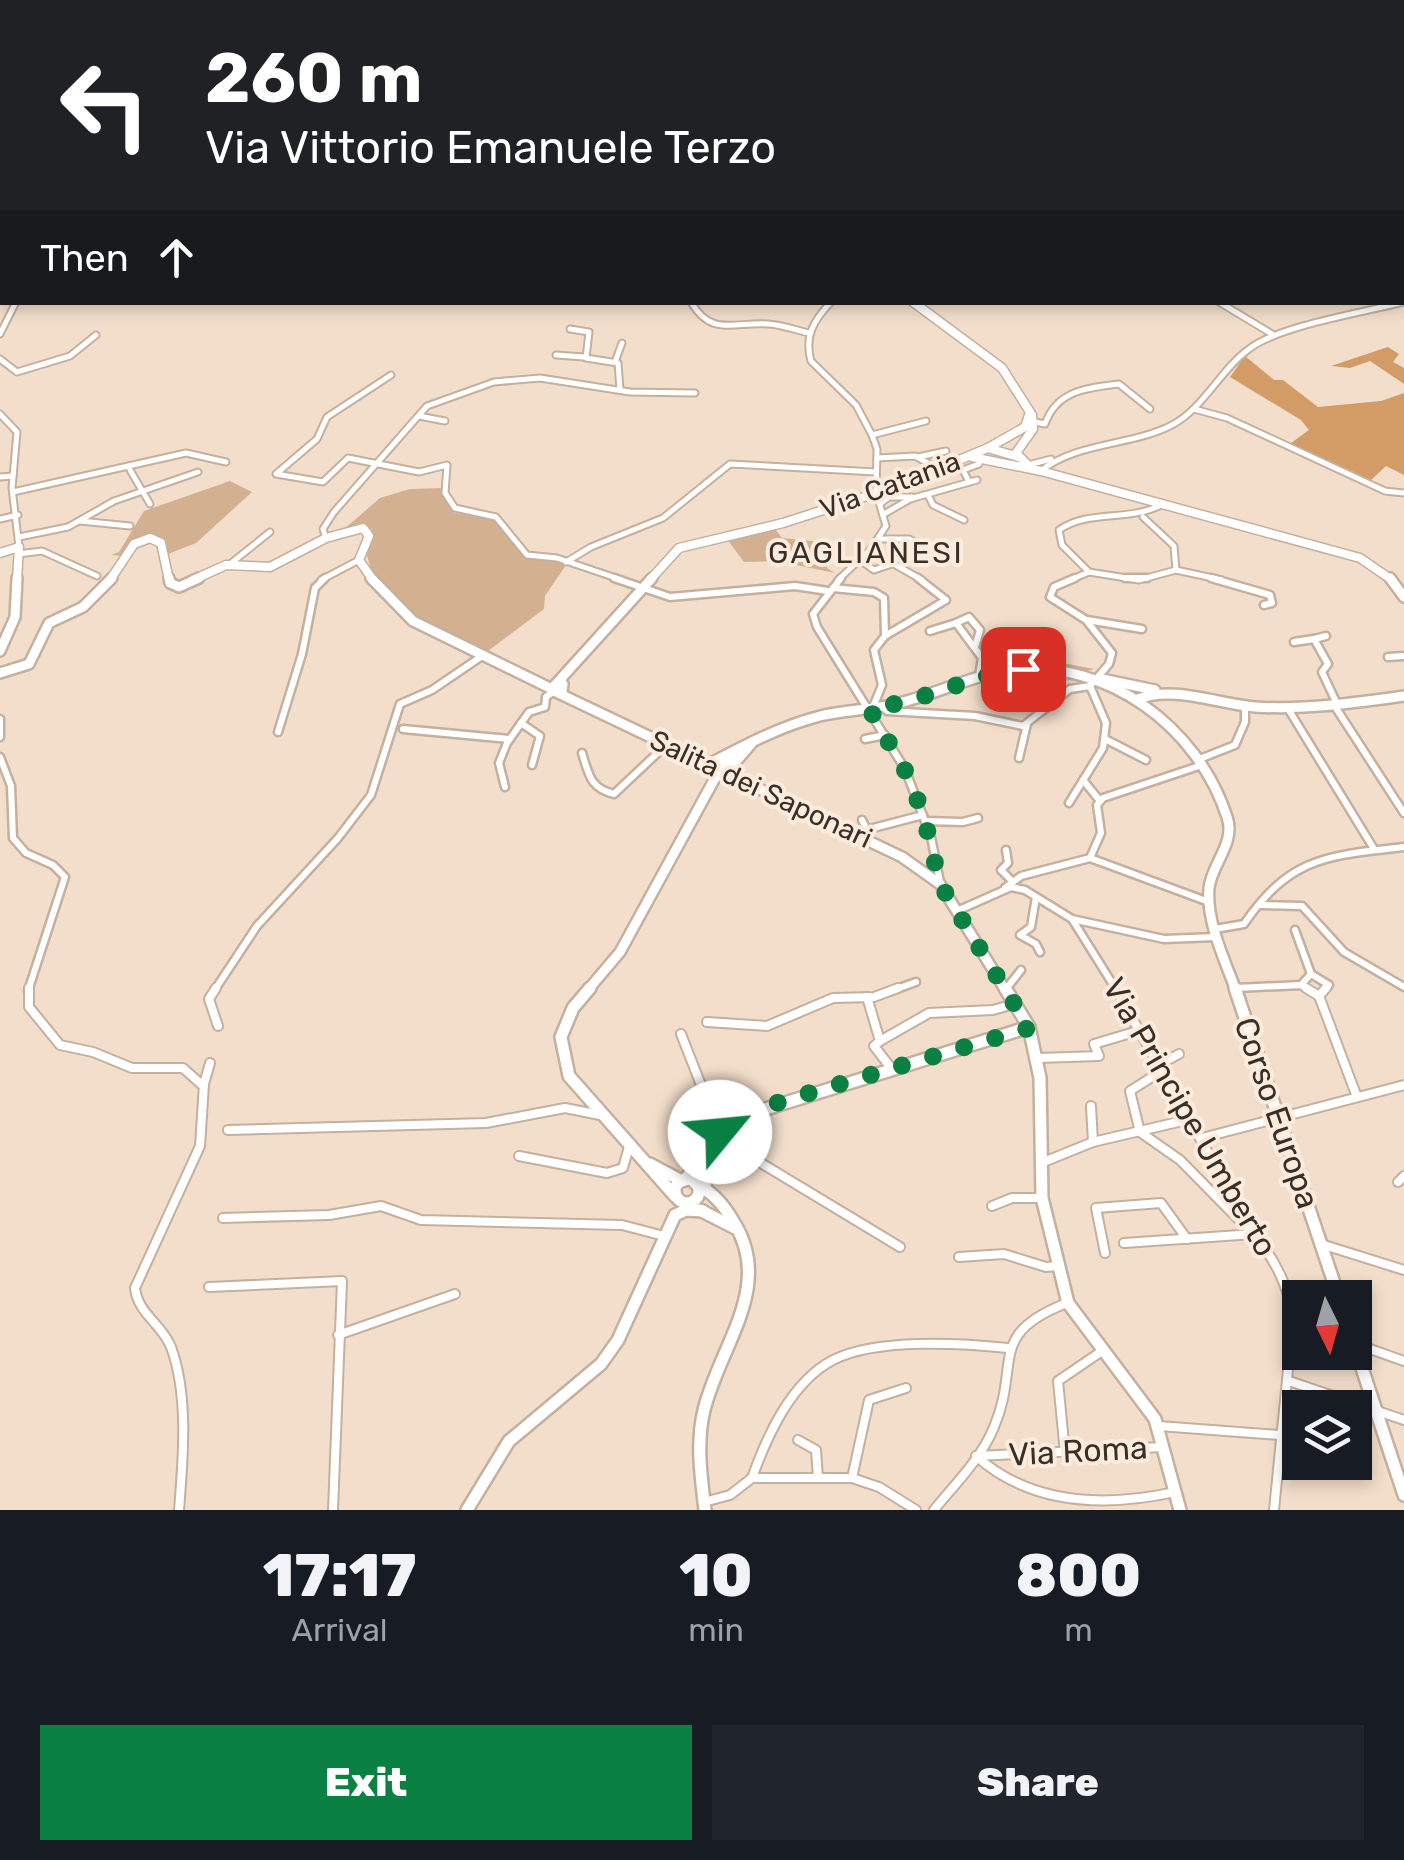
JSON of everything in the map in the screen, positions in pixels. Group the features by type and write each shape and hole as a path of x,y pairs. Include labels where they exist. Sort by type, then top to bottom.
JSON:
{"main road":[{"path":"918,305 1002,368 1031,418 1016,449 1018,458"},
{"name":"Via Catania","path":"558,688 568,671 679,548 796,519 876,492 990,447 1016,434 1031,418"},
{"path":"990,447 1041,471"},
{"path":"990,447 1003,462"},
{"path":"966,458 1041,471 1360,558 1389,576 1404,598"},
{"path":"0,674 29,664 49,623 83,607 113,577 137,542 150,538 161,543 170,583 175,588 230,564 270,567 326,538 359,528 369,533 359,560"},
{"path":"0,554 18,546"},
{"name":"Salita dei Saponari","path":"359,560 413,621 854,833 902,857 940,884"},
{"path":"709,764 757,738 822,716 875,707 979,677 1032,669 1082,676 1138,699 1170,723 1220,798 1230,827 1229,844 1210,883 1210,902"},
{"path":"1093,681 1182,697"},
{"path":"1125,693 1129,689 1154,690"},
{"path":"1138,699 1151,694 1245,706 1287,707 1404,697"},
{"path":"724,771 757,738"},
{"path":"740,747 712,786 620,952 562,1026 563,1057 570,1076 644,1160 742,1232"},
{"path":"940,884 958,910"},
{"name":"Corso Europa","path":"1210,902 1216,933 1333,1280"},
{"path":"690,1192 703,1211 742,1232"},
{"path":"467,1510 510,1441 601,1364 618,1340 666,1232 690,1192"},
{"path":"1363,1370 1403,1491"}],"street":[{"path":"1381,0 1390,0"},
{"path":"0,334 14,305"},
{"path":"692,305 702,320 714,326 770,324 809,333"},
{"path":"828,305 814,320 807,348 811,361 856,406 872,435 877,458 876,492 886,526 870,551 816,606 815,623 875,707 885,736 910,779 940,884"},
{"path":"1224,305 1274,335"},
{"path":"1028,465 1163,429 1193,409 1244,350 1274,335 1392,305"},
{"path":"570,329 590,332 584,356"},
{"path":"0,359 17,372 70,356 96,335"},
{"path":"620,390 615,362 622,342"},
{"path":"556,355 615,362"},
{"path":"390,375 328,418 317,439 276,474 319,483 331,479 348,458 419,472 447,465 445,494 458,510 496,517 527,555 566,562 670,597 772,591 794,586 881,594 885,636"},
{"path":"326,538 323,529 334,512 435,401 498,381 546,378 620,390 695,393"},
{"path":"1031,418 1045,424 1047,413 1066,393 1125,384 1150,408"},
{"path":"1193,409 1228,418 1385,491 1404,493"},
{"path":"0,414 17,432 12,476 18,515 15,617 5,629 0,651"},
{"path":"420,416 445,421"},
{"path":"872,435 926,421"},
{"path":"877,458 917,457 946,451"},
{"path":"13,492 186,453 226,462"},
{"path":"1041,471 1072,454"},
{"path":"917,457 940,468 963,470 978,464"},
{"path":"566,562 596,545 639,531 696,498 710,478 730,464 876,472"},
{"path":"130,470 150,504"},
{"path":"884,514 915,498 974,481 963,470"},
{"path":"18,546 114,501 198,472"},
{"path":"0,476 12,476"},
{"path":"928,495 933,506 964,520"},
{"path":"880,503 890,497 915,498"},
{"path":"1089,572 1059,540 1063,526 1077,520 1142,517 1161,505"},
{"path":"0,519 18,515"},
{"path":"1142,517 1176,548 1180,559 1176,570"},
{"path":"78,521 130,526"},
{"path":"230,564 270,532"},
{"path":"879,540 909,539 922,546"},
{"path":"18,546 42,551 97,576"},
{"path":"870,551 920,579 946,600 885,636 874,650 882,685 875,707"},
{"path":"278,732 302,654 315,588 321,580 359,560"},
{"path":"860,560 874,570 889,565"},
{"path":"1142,629 1086,620 1054,604 1050,594 1054,587 1089,572 1139,580 1176,570 1252,587 1274,600 1264,605"},
{"path":"930,631 969,617 980,630 975,648"},
{"path":"1018,758 1027,724 1070,689 1093,681 1108,664 1112,652 1086,620"},
{"path":"956,623 998,673"},
{"path":"1294,642 1326,636"},
{"path":"1314,639 1328,664 1322,672 1335,704 1404,813"},
{"path":"218,1026 209,999 258,926 338,838 371,794 400,704 432,690 482,656"},
{"path":"1388,657 1404,656"},
{"path":"979,677 982,658"},
{"path":"1069,803 1098,760 1105,738 1106,724 1093,681"},
{"path":"506,788 499,763 510,739 529,712 545,707 546,696 558,688"},
{"path":"1100,801 1234,745 1245,722 1245,706"},
{"path":"875,707 966,715 1002,725 1027,724"},
{"path":"1287,707 1374,849"},
{"path":"0,719 0,737"},
{"path":"522,723 540,734 532,764"},
{"path":"404,729 510,739"},
{"path":"864,740 885,736"},
{"path":"1105,738 1146,760"},
{"path":"582,752 590,780 598,790 614,794 628,785 667,744"},
{"path":"0,761 12,784 8,824 12,838 28,854 57,867 65,877 60,910 32,976 29,1007 60,1046 93,1052 132,1068 183,1068 201,1084"},
{"path":"1083,780 1100,801 1101,833 1090,858"},
{"path":"854,833 924,818 963,822 978,818"},
{"path":"862,820 867,830"},
{"path":"1072,919 1164,938 1216,933 1244,924 1269,888 1323,856 1404,847"},
{"path":"1006,850 1008,863 1001,870 1007,884"},
{"path":"1180,1510 1159,1426 1068,1303 1042,1198 1038,1058 1029,1028 958,910 1007,884 1090,858 1210,902"},
{"name":"Via Principe Umberto","path":"1007,884 1026,890 1072,919 1141,1030 1284,1280"},
{"path":"1036,897 1031,927 1020,935 1036,944 1040,952"},
{"path":"1259,904 1302,906 1344,952 1404,987"},
{"path":"952,930 967,926"},
{"path":"1295,930 1311,974 1329,985 1319,996"},
{"path":"1005,990 1021,970"},
{"path":"1301,985 1311,974"},
{"path":"707,1022 768,1026 833,998 895,992 908,982 916,982"},
{"path":"1234,988 1301,985 1319,996 1358,1097"},
{"path":"867,997 880,1041"},
{"path":"891,1068 874,1046 929,1013 993,1010 1015,1004"},
{"path":"690,1192 711,1145 720,1132 735,1122 779,1102 1029,1028"},
{"path":"1038,1058 1099,1056 1094,1044 1141,1030"},
{"path":"680,1034 720,1132"},
{"path":"1179,1054 1130,1091 1140,1132 1180,1160 1254,1234"},
{"path":"180,1510 183,1469 170,1344 138,1304 135,1288 200,1144 206,1115 201,1084 210,1063"},
{"path":"1202,1138 1404,1085"},
{"path":"1091,1106 1094,1142"},
{"path":"228,1130 486,1123 565,1108 606,1117"},
{"path":"1040,1163 1094,1142 1191,1119"},
{"path":"735,1122 745,1139 746,1150 756,1160 900,1247"},
{"path":"518,1156 607,1173 623,1168 630,1142"},
{"path":"992,1206 1012,1198 1042,1198"},
{"path":"1105,1253 1096,1208 1161,1203 1187,1238"},
{"path":"223,1218 329,1215 381,1206 421,1220 622,1225 666,1232"},
{"path":"742,1232 750,1250 750,1287 704,1410 700,1458 705,1506 730,1495 752,1478 760,1453 787,1410 836,1358 858,1352 969,1343 1008,1348"},
{"path":"1124,1243 1254,1234"},
{"path":"1322,1245 1404,1270"},
{"path":"959,1258 1004,1254 1041,1266 1059,1266"},
{"path":"208,1287 342,1281 333,1510"},
{"path":"338,1335 456,1294"},
{"path":"934,1510 994,1429 1008,1348 1037,1313 1068,1303"},
{"path":"1065,1452 1058,1381 1102,1350"},
{"path":"1372,1351 1404,1361"},
{"name":"Via Principe Umberto","path":"1274,1509 1290,1370"},
{"path":"1289,1381 1404,1420"},
{"path":"852,1478 869,1400 906,1388"},
{"path":"1159,1426 1280,1435"},
{"path":"798,1440 816,1450 818,1478"},
{"name":"Via Roma","path":"976,1456 1164,1447"},
{"path":"976,1456 986,1466 1028,1488 1075,1506 1109,1505 1176,1492"},
{"path":"752,1478 852,1478 879,1487 916,1510"}],"shaded area":[{"path":"1388,347 1399,354 1393,362 1404,368 1404,384 1370,361 1350,368 1331,366"},
{"path":"1245,356 1274,380 1283,380 1318,407 1381,401 1404,393 1404,475 1386,466 1370,481 1287,446 1309,430 1301,420 1230,377"},
{"path":"230,481 252,492 196,543 168,554 163,540 149,536 123,556 111,555 119,552 144,511"},
{"path":"443,488 454,513 492,517 524,555 556,559 566,565 545,596 544,609 484,654 418,621 372,573 366,552 372,529 343,530 380,498 410,489"},
{"path":"775,529 782,538 831,543 827,568 835,573 776,561 744,562 727,539"},
{"path":"1026,635 1047,660 1094,669 997,668 983,654 981,637"}],"district":[{"name":"GAGLIANESI","path":"866,553"}],"route":[{"path":"720,1132 779,1102 1029,1028 940,884 910,779 869,708 900,704 979,677 1023,669"}]}
